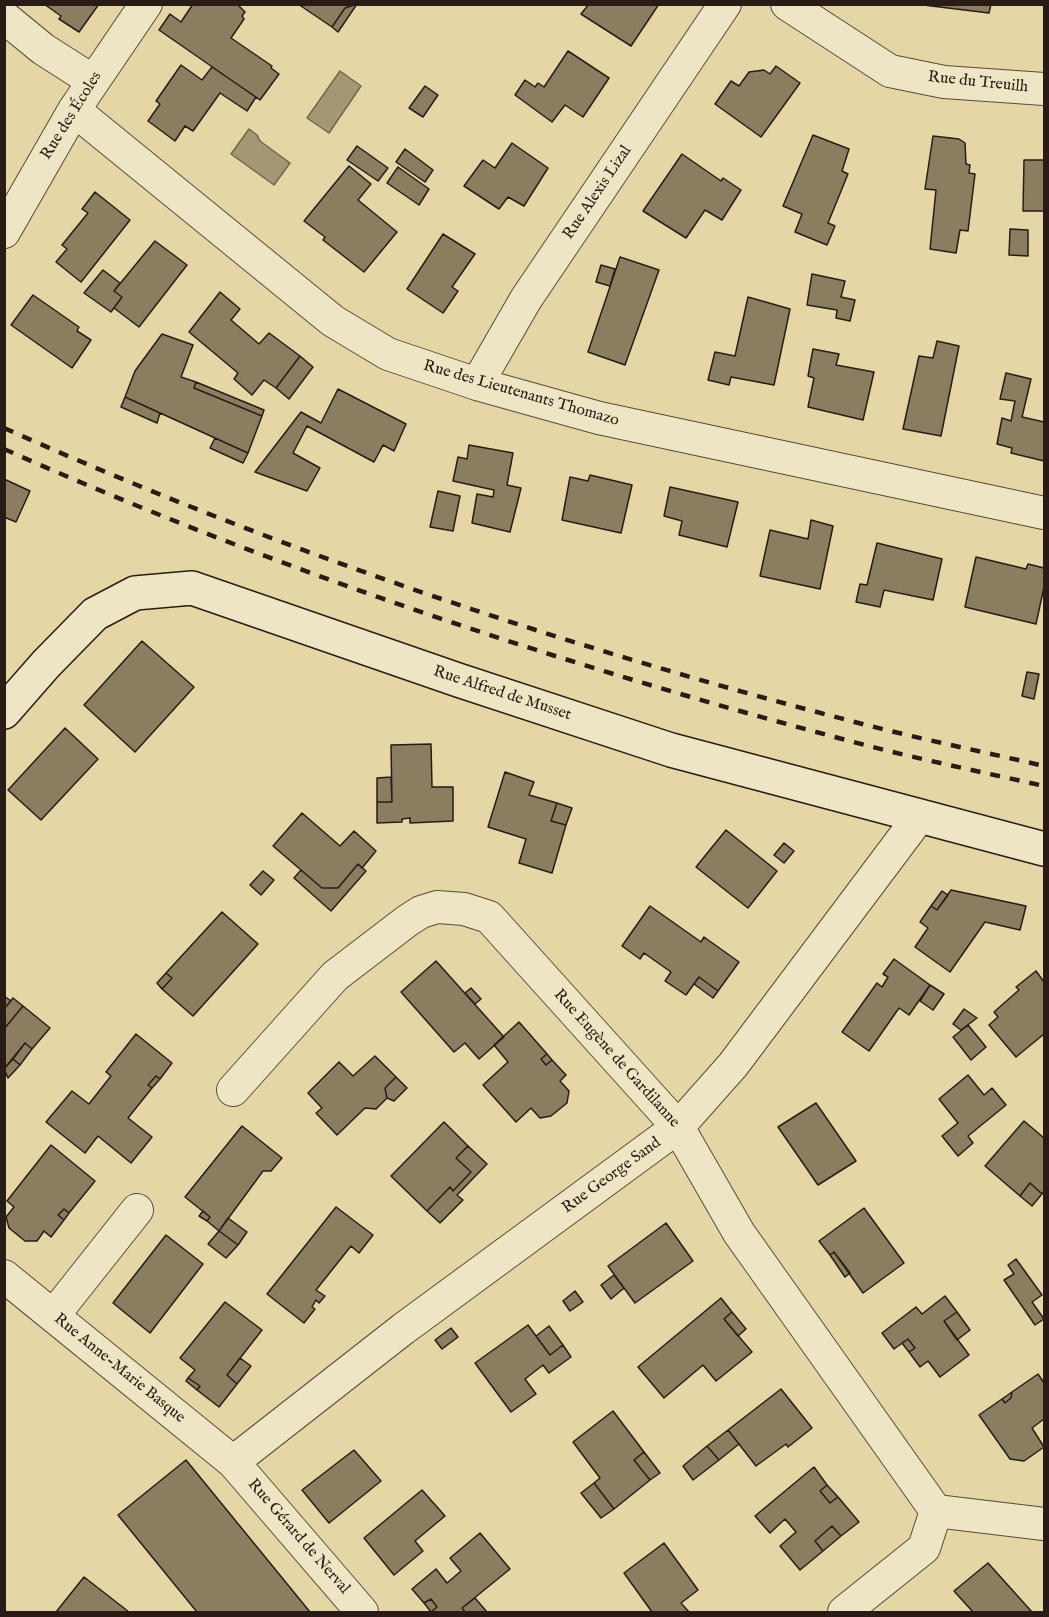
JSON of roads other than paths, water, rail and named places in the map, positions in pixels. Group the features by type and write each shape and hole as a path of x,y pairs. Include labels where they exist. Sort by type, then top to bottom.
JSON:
{"street":[{"name":"Rue des Écoles","path":"4,232 74,110 146,4"},
{"name":"Rue Alexis Lizal","path":"477,384 526,299 725,4"},
{"name":"Rue du Treuilh","path":"787,4 890,70 944,82 1044,89"},
{"path":"4,18 43,49 93,81"},
{"name":"Rue des Lieutenants Thomazo","path":"74,110 333,321 388,354 477,384 599,418 1044,513"},
{"name":"Rue Alfred de Musset","path":"4,712 46,664 95,614 135,593 192,588 671,750 1044,849"},
{"name":"Rue George Sand","path":"233,1462 403,1329 678,1127 733,1065 919,817"},
{"name":"Rue Eugène de Gardilanne","path":"233,1090 336,976 422,912 437,907 464,909 489,917 678,1127 740,1233 936,1511"},
{"path":"53,1316 137,1210"},
{"name":"Rue Anne-Marie Basque","path":"4,1276 233,1462"},
{"name":"Rue Gérard de Nerval","path":"233,1462 351,1607"},
{"path":"844,1612 924,1548 936,1511 1044,1524"}],"railway":[{"path":"4,428 211,515 316,555 528,628 635,661 851,721 1044,766"},
{"path":"4,449 210,535 314,574 525,646 739,711 846,740 1044,786"}]}
